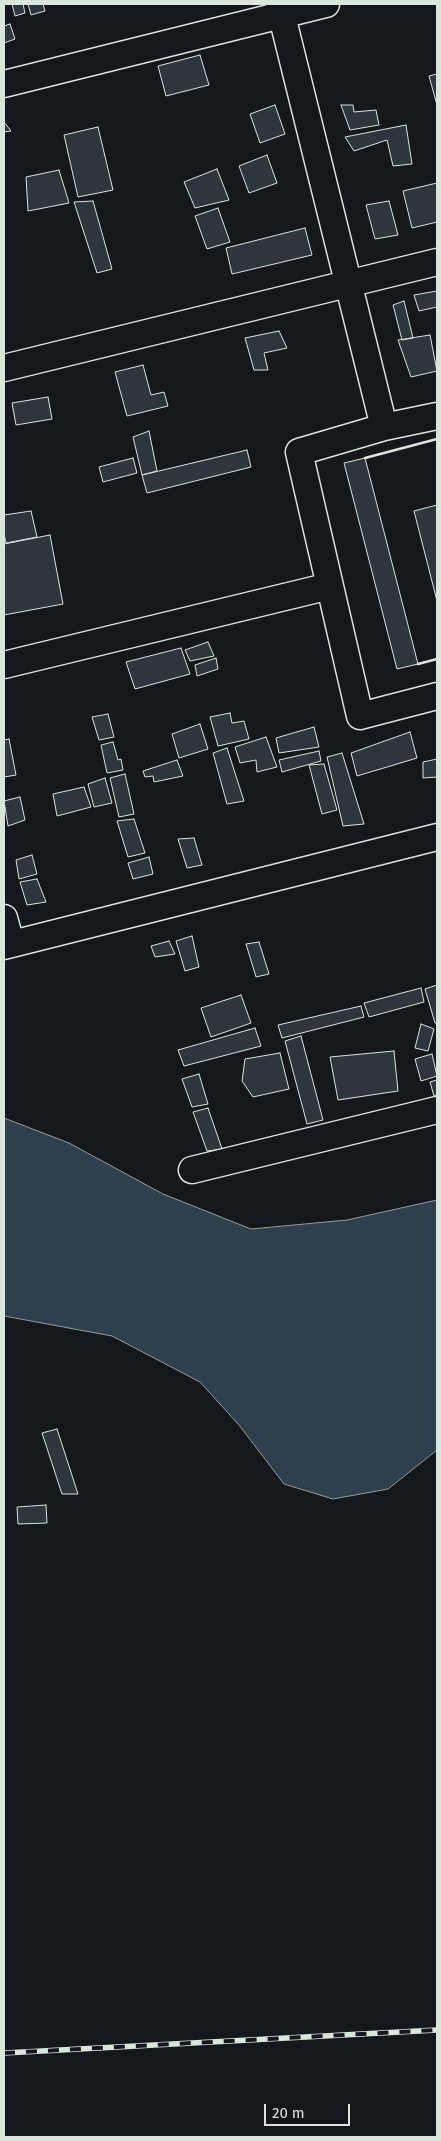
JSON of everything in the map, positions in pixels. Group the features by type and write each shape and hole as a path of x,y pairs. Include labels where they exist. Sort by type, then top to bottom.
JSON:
{"street":[{"path":"4,84 280,9 326,4"},
{"path":"280,9 384,427"},
{"path":"4,368 437,262"},
{"path":"437,416 384,427 299,452 360,716 437,696"},
{"path":"4,665 330,586"},
{"path":"4,918 7,945 437,837"},
{"path":"192,1170 437,1110"}],"water":[{"path":"4,1118 69,1143 163,1194 251,1229 347,1220 437,1200 437,1450 388,1489 333,1499 284,1484 239,1425 200,1382 112,1336 4,1316"}],"building":[{"path":"12,4 23,4 25,13 15,16"},
{"path":"28,4 43,4 45,11 31,15"},
{"path":"10,24 15,39 4,43 4,26"},
{"path":"200,55 209,85 166,96 158,66"},
{"path":"437,74 437,105 429,76"},
{"path":"275,105 285,134 260,143 250,114"},
{"path":"341,105 353,105 354,112 376,110 379,125 350,130"},
{"path":"4,122 11,131 4,132"},
{"path":"406,125 412,164 393,166 387,140 354,151 345,137"},
{"path":"98,127 113,190 78,197 64,135"},
{"path":"267,155 277,183 249,193 239,166"},
{"path":"217,169 229,200 195,208 184,182"},
{"path":"59,170 69,203 28,211 26,177"},
{"path":"437,183 437,222 412,228 403,191"},
{"path":"93,201 112,269 97,273 74,202"},
{"path":"389,201 398,235 375,239 366,205"},
{"path":"218,208 230,242 207,249 195,216"},
{"path":"305,228 312,255 232,274 226,248"},
{"path":"437,291 437,307 419,311 414,295"},
{"path":"404,301 413,338 402,340 393,305"},
{"path":"279,331 287,348 264,353 268,370 254,370 245,338"},
{"path":"430,335 437,371 411,377 398,340"},
{"path":"143,365 151,395 164,392 168,406 127,416 115,372"},
{"path":"48,397 52,419 16,425 12,403"},
{"path":"149,431 157,471 142,475 133,437"},
{"path":"247,450 251,467 147,493 142,475"},
{"path":"133,458 137,473 103,482 99,467"},
{"path":"365,458 418,664 397,669 344,463"},
{"path":"437,505 437,601 414,511"},
{"path":"31,511 37,537 6,543 4,515"},
{"path":"50,535 63,604 4,615 4,544"},
{"path":"208,642 214,656 190,661 185,650"},
{"path":"181,648 190,674 135,689 126,662"},
{"path":"216,658 218,669 197,676 195,665"},
{"path":"230,713 232,723 244,721 249,739 218,746 210,717"},
{"path":"108,714 114,737 99,740 92,717"},
{"path":"200,724 208,749 179,758 172,734"},
{"path":"314,727 319,747 279,753 276,738"},
{"path":"410,732 417,758 357,776 351,753"},
{"path":"266,737 277,767 257,772 256,760 240,763 235,747"},
{"path":"9,739 16,775 4,777 4,740"},
{"path":"113,742 118,760 121,759 123,770 107,773 101,745"},
{"path":"227,748 244,801 227,804 213,753"},
{"path":"319,751 321,761 282,772 279,760"},
{"path":"342,753 364,824 343,826 327,757"},
{"path":"437,759 437,777 423,778 423,762"},
{"path":"177,760 183,776 154,782 153,776 145,777 143,771"},
{"path":"324,764 337,810 322,814 309,765"},
{"path":"125,774 134,814 119,817 110,778"},
{"path":"105,778 112,803 94,807 88,784"},
{"path":"84,787 91,807 57,816 53,794"},
{"path":"20,797 25,820 8,826 4,801"},
{"path":"134,819 145,853 128,857 117,821"},
{"path":"194,838 202,865 187,868 178,839"},
{"path":"32,855 37,874 19,879 16,860"},
{"path":"149,857 153,874 133,879 128,863"},
{"path":"37,879 46,902 27,905 20,882"},
{"path":"192,936 199,967 185,971 176,941"},
{"path":"169,941 175,954 155,957 151,946"},
{"path":"259,942 269,974 256,977 246,944"},
{"path":"437,985 437,1023 435,1023 425,989"},
{"path":"421,988 424,1002 369,1017 364,1003"},
{"path":"241,995 251,1023 211,1037 201,1008"},
{"path":"361,1006 364,1017 282,1038 278,1025"},
{"path":"421,1024 434,1029 428,1051 415,1048"},
{"path":"255,1028 261,1046 184,1066 178,1050"},
{"path":"301,1036 323,1120 307,1124 285,1041"},
{"path":"394,1051 398,1091 338,1100 330,1057"},
{"path":"280,1053 289,1089 253,1097 242,1081 245,1059"},
{"path":"432,1054 437,1076 421,1081 415,1059"},
{"path":"199,1074 208,1104 192,1107 182,1079"},
{"path":"437,1080 437,1095 434,1096 430,1082"},
{"path":"208,1108 222,1149 207,1151 193,1112"},
{"path":"57,1429 78,1494 62,1494 42,1433"},
{"path":"46,1505 47,1523 18,1524 17,1507"}],"railway":[{"path":"4,2053 437,2030"}],"wall":[{"path":"365,458 437,439"},
{"path":"418,664 437,659"}]}
